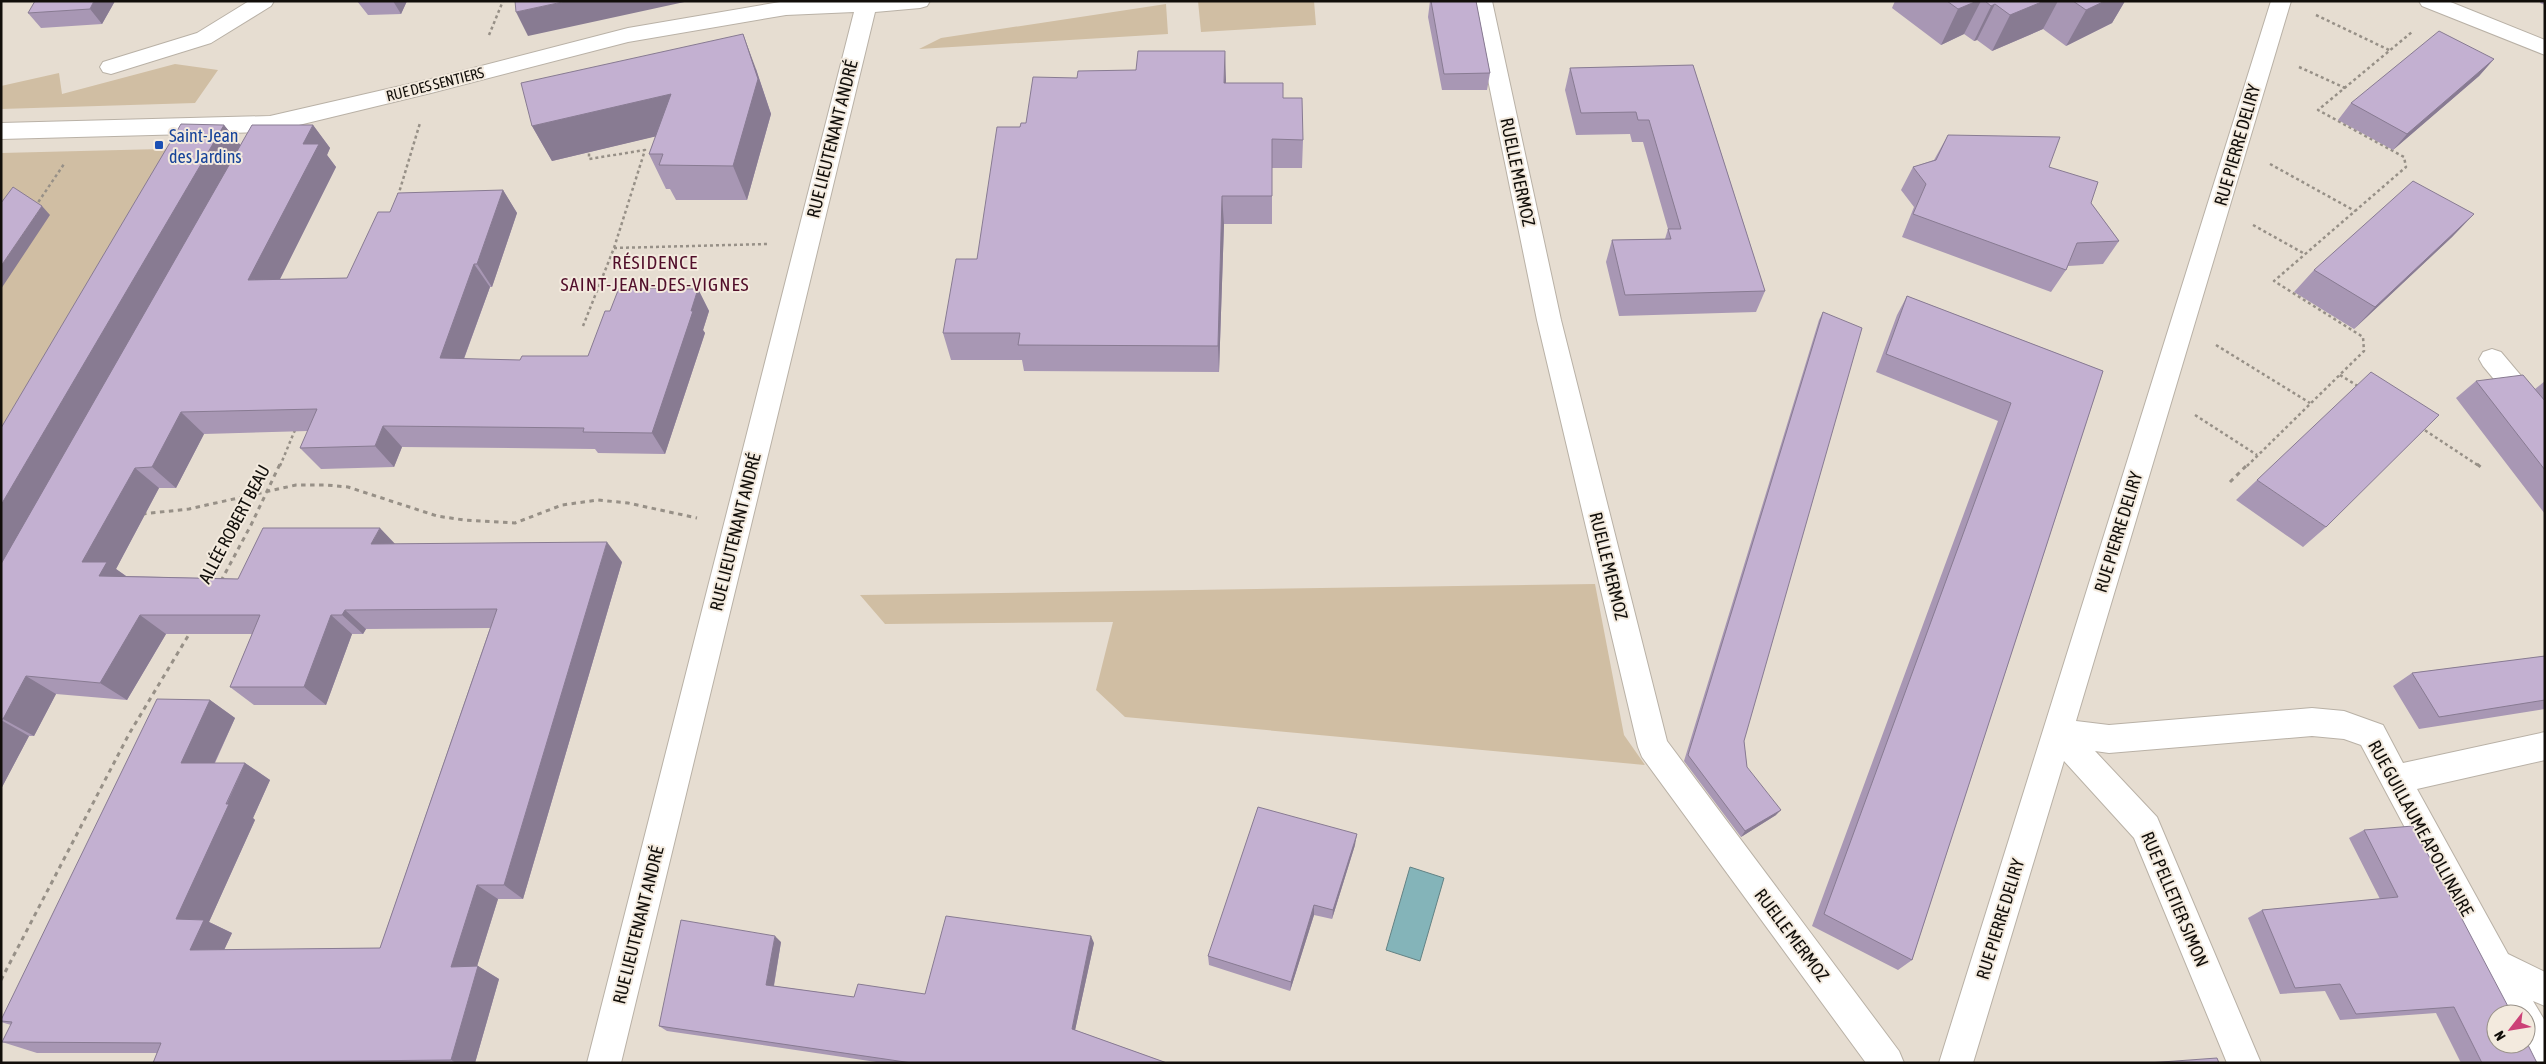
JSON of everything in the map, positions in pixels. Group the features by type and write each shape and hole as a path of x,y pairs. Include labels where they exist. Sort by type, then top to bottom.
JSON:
{"street":[{"path":"111,67 204,38 264,1"},
{"name":"RUE DES SENTIERS","path":"1,131 270,124 431,86 628,35 786,8 920,1"},
{"name":"RUELLE MERMOZ","path":"1482,1 1549,320 1653,747 1888,1063"},
{"path":"2429,1 2545,48"},
{"name":"RUE PIERRE DELIRY","path":"1956,1063 2281,2"},
{"name":"RUE LIEUTENANT ANDRÉ","path":"604,1063 805,244 866,4"},
{"path":"256,150 270,124"},
{"path":"2492,359 2545,423"},
{"name":"RUE GUILLAUME APOLLINAIRE","path":"2057,732 2109,739 2312,722 2344,725 2372,735 2517,1004"},
{"name":"RUE PELLETIER SIMON","path":"2057,732 2146,828 2244,1063"},
{"path":"2396,780 2545,746"},
{"path":"2496,966 2545,989"},
{"path":"2536,1039 2545,1056"}],"path":[{"path":"2281,2 2321,17 2389,50"},
{"path":"2230,482 2364,350 2363,337 2274,281 2406,167 2404,157 2318,110 2412,32"},
{"path":"2265,50 2345,88"},
{"path":"395,202 431,86"},
{"path":"34,208 88,129"},
{"path":"2237,146 2355,211"},
{"path":"589,154 589,159 646,150 652,147"},
{"path":"583,326 614,248 646,150"},
{"path":"2220,206 2305,254"},
{"path":"614,248 805,244"},
{"path":"2181,324 2310,403"},
{"path":"2340,374 2364,390"},
{"path":"2161,393 2257,455"},
{"name":"ALLÉE ROBERT BEAU","path":"216,589 245,541 297,426"},
{"path":"2419,427 2482,468"},
{"path":"138,514 189,509 270,489 296,485 348,487 437,516 464,520 515,522 562,505 598,500 628,503 684,516 737,523"},
{"path":"1,980 129,734 192,629"}],"shaded area":[{"path":"1198,1 1314,1 1316,25 1201,32"},
{"path":"1166,4 1168,34 919,49 941,38"},
{"path":"175,64 218,70 195,103 1,109 1,86 59,73 62,94"},
{"path":"201,148 1,479 1,153"},
{"path":"1595,584 1624,735 1645,765 1125,717 1096,690 1113,622 885,624 860,595"}],"water":[{"path":"1410,867 1444,878 1420,961 1386,950"}],"building":[{"path":"35,1 94,1 90,9 28,13"},
{"path":"515,1 567,1 516,12"},
{"path":"1431,1 1476,1 1490,73 1444,74"},
{"path":"1947,1 1977,1 1958,9"},
{"path":"1985,1 2044,1 2010,15 1995,4 1991,6"},
{"path":"2073,1 2105,1 2086,10"},
{"path":"2439,31 2494,59 2407,134 2351,103"},
{"path":"743,34 758,79 733,166 659,165 663,154 649,154 671,94 532,126 521,83"},
{"path":"1138,51 1225,51 1224,83 1283,83 1283,98 1302,98 1303,140 1272,139 1272,196 1222,196 1218,346 1018,345 1020,333 943,333 956,259 977,259 997,127 1020,127 1021,123 1026,123 1033,77 1077,78 1078,71 1136,70"},
{"path":"1693,65 1765,291 1625,295 1612,240 1671,239 1668,229 1681,229 1649,120 1638,120 1636,112 1581,113 1570,68"},
{"path":"181,124 224,125 1,505 1,428"},
{"path":"252,125 313,125 303,144 319,144 248,280 347,278 378,212 390,212 398,193 503,190 477,264 474,264 440,358 520,360 522,356 588,356 605,311 610,311 619,288 698,289 691,311 693,311 652,433 583,432 584,428 383,426 375,446 300,448 317,409 181,412 152,467 135,468 82,562 107,562 99,576 238,579 263,528 380,528 371,544 607,542 504,885 477,885 451,967 478,966 451,1060 153,1063 161,1043 2,1042 12,1022 1,1020 157,699 210,700 181,763 245,763 226,804 229,804 176,919 204,920 190,950 380,948 497,609 345,610 342,615 331,615 304,687 230,687 260,615 140,615 100,683 26,676 3,719 1,719 1,564"},
{"path":"1948,135 2060,137 2049,167 2098,182 2091,203 2119,241 2077,243 2066,270 1913,214 1926,184 1913,167 1936,160"},
{"path":"2413,181 2474,214 2375,307 2314,270"},
{"path":"13,187 42,206 1,266 1,203"},
{"path":"1907,296 2103,371 1912,960 1824,914 2011,403 1886,354"},
{"path":"1823,312 1862,328 1744,741 1747,767 1781,810 1745,831 1688,755"},
{"path":"2371,372 2439,415 2326,527 2257,480"},
{"path":"2523,375 2545,401 2545,470 2476,381"},
{"path":"2545,656 2545,700 2439,717 2412,673"},
{"path":"1258,807 1357,834 1333,910 1314,905 1291,982 1208,956"},
{"path":"2413,826 2507,1004 2486,1004 2486,1054 2532,1054 2537,1063 2482,1063 2454,1007 2356,1014 2340,984 2295,988 2262,910 2398,897 2364,830"},
{"path":"946,916 1091,936 1072,1029 1167,1063 912,1063 659,1026 681,920 775,936 766,985 854,997 858,984 925,994"},
{"path":"2217,1058 2219,1063 2148,1063"}],"place":[{"name":"Saint-Jean des Jardins","path":"159,145"}],"district":[{"name":"RÉSIDENCE SAINT-JEAN-DES-VIGNES","path":"655,273"}]}
